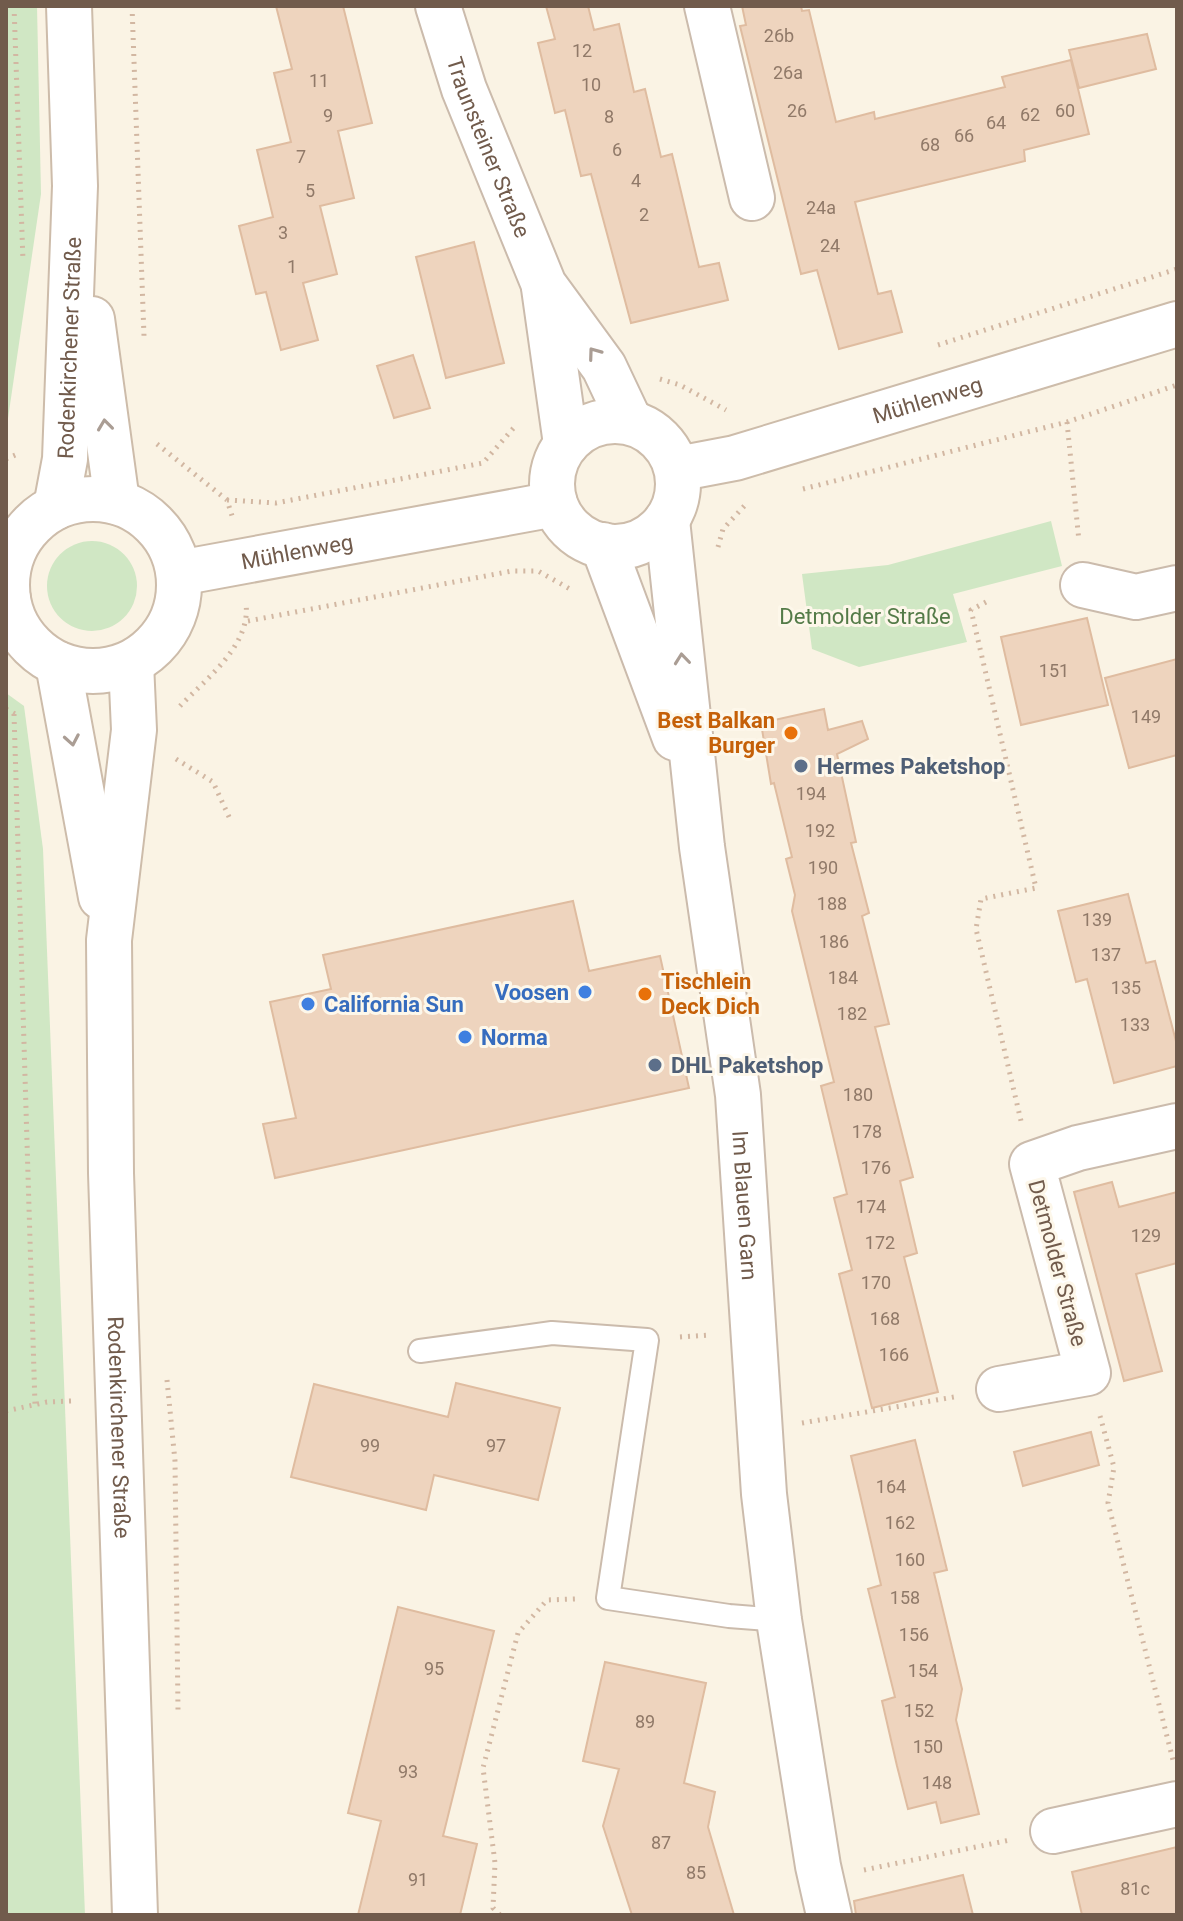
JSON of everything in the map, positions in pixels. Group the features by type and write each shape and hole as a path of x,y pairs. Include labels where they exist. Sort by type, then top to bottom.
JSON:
{"street":[{"name":"Rodenkirchener Straße","path":"56,507 65,459 75,186 69,6"},
{"name":"Traunsteiner Straße","path":"438,6 464,89 544,285 604,367 630,422"},
{"path":"707,6 752,198"},
{"name":"Rodenkirchener Straße","path":"75,186 117,502"},
{"name":"Traunsteiner Straße","path":"544,285 566,444"},
{"name":"Mühlenweg","path":"677,469 735,458 1177,324"},
{"path":"614,420 630,422 653,433 666,445 677,469 678,495 667,520 651,536 630,546 589,541 572,530 555,504 553,473 558,456 581,430 599,423 614,420"},
{"path":"89,499 117,502 140,513 165,537 175,558 179,573 179,598 172,620 149,651 131,663 109,670 84,671 58,664 26,640 12,616 7,600 8,567 28,528 56,507 89,499"},
{"name":"Mühlenweg","path":"179,573 555,504"},
{"name":"Im Blauen Garn","path":"667,520 696,792 738,1095 764,1494 779,1620 818,1866 829,1915"},
{"name":"Im Blauen Garn","path":"603,545 696,792"},
{"path":"1083,585 1136,597 1177,588"},
{"name":"Rodenkirchener Straße","path":"131,663 134,730 109,940 118,1398 135,1915"},
{"name":"Rodenkirchener Straße","path":"58,664 109,940"},
{"name":"Detmolder Straße","path":"999,1389 1088,1373 1032,1164 1078,1148 1177,1126"},
{"path":"1053,1831 1175,1783"}],"lane":[{"path":"420,1351 552,1333 647,1340 608,1598 729,1616 779,1620"}],"path":[{"path":"14,6 24,277"},
{"path":"132,6 144,341"},
{"path":"935,346 1177,269"},
{"path":"604,367 630,369 680,385 723,411 738,406"},
{"path":"154,430 157,444 227,500 276,503 483,463 555,379"},
{"path":"1067,422 1078,535"},
{"path":"6,452 17,454 23,445"},
{"path":"986,602 971,610 1036,888 981,899 976,929 1032,1164"},
{"path":"176,711 238,641 248,621"},
{"path":"14,714 35,1405"},
{"path":"174,758 213,782 230,819"},
{"path":"166,1371 175,1461 178,1711"},
{"path":"1088,1373 1114,1467 1108,1503 1175,1783"},
{"path":"790,1425 999,1389"},
{"path":"6,1411 35,1405 118,1398"},
{"path":"500,1915 493,1908 495,1863 483,1768 518,1633 547,1600 608,1598"},
{"path":"855,1872 1053,1831"}],"green space":[{"path":"6,6 37,6 41,194 6,432"},
{"name":"Detmolder Straße","path":"1051,521 1062,566 953,594 967,642 859,667 812,649 802,574 888,565"},
{"path":"83,541 101,541 117,548 130,561 137,577 137,595 130,611 117,624 101,631 83,631 67,624 54,611 47,595 47,577 54,561 67,548"},
{"path":"6,693 24,706 43,849 85,1915 6,1915"}],"building":[{"path":"276,6 343,6 372,123 338,131 354,198 320,206 337,274 303,283 318,340 281,350 266,292 256,294 239,226 273,217 257,150 291,142 274,73 292,69"},
{"path":"546,6 588,6 594,30 619,24 634,92 645,89 661,157 672,154 699,267 719,263 728,300 631,323 591,174 581,176 565,110 555,113 538,43 555,39"},
{"path":"742,6 801,6 802,11 809,10 836,122 874,112 875,119 1005,87 1002,77 1071,60 1089,134 1024,150 1025,161 855,202 878,294 891,291 902,332 839,349 817,270 801,274 740,26 746,25"},
{"path":"1147,34 1156,69 1079,88 1069,50"},
{"path":"474,242 504,363 446,378 416,257"},
{"path":"413,355 430,408 394,418 377,366"},
{"path":"1087,618 1108,705 1021,725 1001,637"},
{"path":"1177,659 1177,755 1129,768 1105,678"},
{"path":"824,709 828,730 862,721 868,739 837,754 856,842 851,843 869,913 862,916 889,1024 875,1027 913,1177 900,1181 917,1253 904,1257 938,1392 872,1408 839,1274 852,1270 834,1198 847,1194 821,1086 834,1082 792,911 795,895 786,859 792,857 774,783 771,784 761,723"},
{"path":"1128,894 1146,963 1155,961 1177,1045 1177,1066 1114,1083 1087,979 1076,982 1058,911"},
{"path":"573,901 589,971 660,956 689,1088 275,1178 263,1124 296,1118 270,1002 331,989 323,955"},
{"path":"1112,1182 1119,1207 1177,1192 1177,1263 1136,1274 1162,1371 1124,1381 1074,1192"},
{"path":"456,1383 560,1408 538,1500 434,1475 426,1510 291,1477 314,1384 448,1417"},
{"path":"1091,1432 1099,1465 1023,1486 1014,1452"},
{"path":"915,1440 947,1570 934,1573 962,1689 956,1720 979,1814 941,1823 936,1802 908,1809 897,1766 882,1701 895,1697 868,1589 881,1585 851,1456"},
{"path":"398,1607 494,1631 443,1836 477,1844 460,1915 358,1915 381,1821 348,1813"},
{"path":"605,1662 706,1683 684,1783 715,1792 708,1827 734,1915 632,1915 603,1826 619,1769 583,1761"},
{"path":"1177,1847 1177,1915 1082,1915 1072,1872"},
{"path":"963,1875 973,1915 856,1915 854,1901"}],"place":[{"name":"Best Balkan Burger","path":"791,733"},
{"name":"Hermes Paketshop","path":"801,766"},
{"name":"Voosen","path":"585,992"},
{"name":"Tischlein Deck Dich","path":"645,994"},
{"name":"California Sun","path":"308,1004"},
{"name":"Norma","path":"465,1037"},
{"name":"DHL Paketshop","path":"655,1065"}]}
